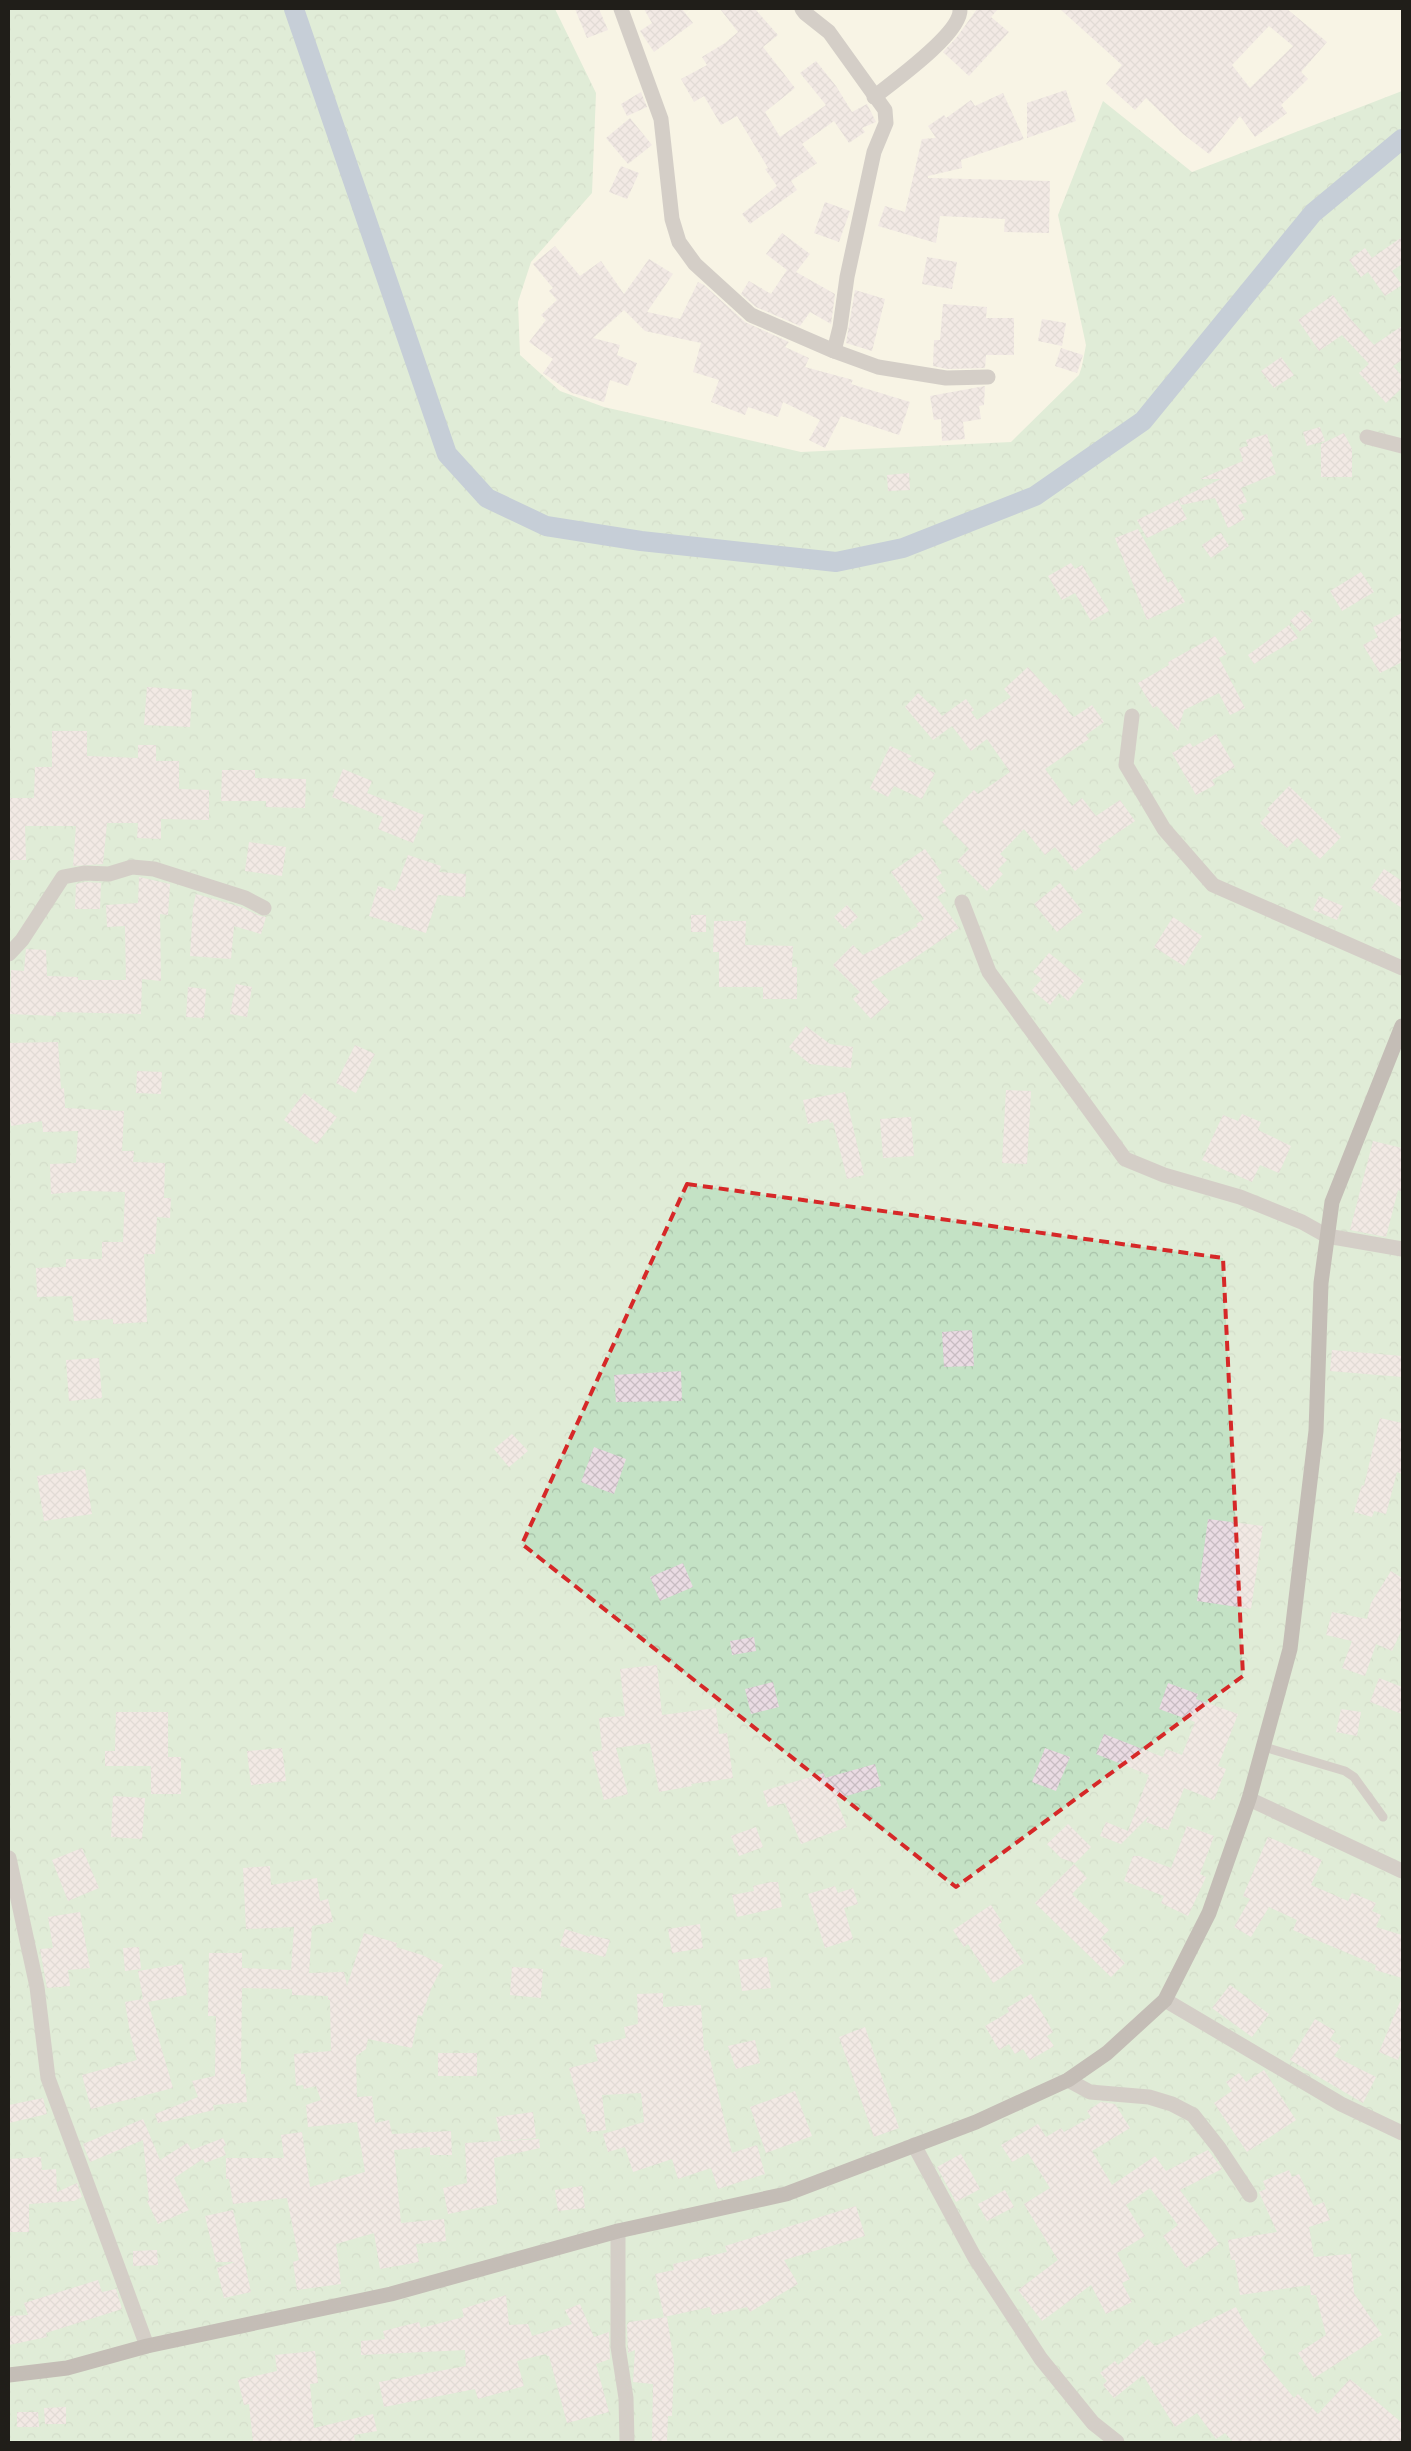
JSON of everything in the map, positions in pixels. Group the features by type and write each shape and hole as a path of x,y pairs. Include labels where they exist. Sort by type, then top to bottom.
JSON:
{"street":[{"path":"621,9 661,119 672,219 679,242 696,264 751,315 834,351 878,367 946,378 988,377"},
{"path":"802,9 805,14 829,32 885,110 886,123 874,152 847,277 840,328 834,351"},
{"path":"874,97 939,45 953,24 960,9"},
{"path":"1367,437 1402,446"},
{"path":"1132,716 1126,765 1164,829 1213,885 1402,968"},
{"path":"9,954 22,940 63,877 84,873 109,874 132,867 154,869 245,898 264,908"},
{"path":"962,902 989,972 1125,1159 1164,1175 1240,1197 1302,1222 1327,1236 1402,1249"},
{"path":"9,2375 67,2368 147,2346 391,2294 618,2231 786,2194 976,2122 1068,2080 1107,2053 1165,2000 1209,1913 1249,1800 1290,1649 1316,1431 1321,1282 1332,1202 1402,1026"},
{"path":"1249,1800 1402,1871"},
{"path":"9,1858 36,1987 48,2078 147,2346"},
{"path":"1165,2000 1341,2104 1402,2134"},
{"path":"1068,2080 1090,2092 1149,2096 1193,2115 1219,2148 1250,2196"},
{"path":"914,2145 974,2258 1041,2359 1093,2423 1117,2442"},
{"path":"618,2231 618,2347 626,2398 627,2442"}],"lane":[{"path":"1264,1747 1345,1771 1354,1778 1383,1817"}],"highlighted area":[{"path":"687,1184 1223,1258 1243,1676 956,1887 522,1544"}],"green space":[{"path":"9,9 555,9 596,93 592,193 531,262 518,302 520,355 560,391 604,407 801,452 1011,442 1079,375 1086,345 1058,215 1103,101 1192,172 1402,91 1402,2442 9,2442"}],"building":[{"path":"575,9 599,9 608,30 587,38"},
{"path":"644,9 682,9 693,23 654,52 640,31 652,23"},
{"path":"720,9 755,9 778,35 763,47 795,88 765,112 780,137 826,105 800,73 816,61 836,86 852,112 867,104 876,122 862,128 865,132 849,143 834,121 802,144 817,163 791,181 797,190 750,224 742,214 777,186 765,169 768,168 737,116 721,125 704,96 694,102 681,79 707,65 702,57 725,43 738,32"},
{"path":"977,9 998,9 991,17 1009,32 969,76 943,52 957,37"},
{"path":"1060,9 1287,9 1327,42 1301,72 1308,79 1281,105 1287,113 1255,137 1240,116 1209,154 1183,134 1146,98 1135,110 1106,84 1122,65","holes":["1269,26 1293,46 1250,88 1232,65"]},
{"path":"1066,90 1076,121 1027,138 1027,103"},
{"path":"641,92 647,107 627,116 621,104"},
{"path":"1003,93 1024,139 961,160 962,168 928,176 928,178 1050,181 1049,233 1004,232 1005,219 940,216 936,243 878,226 885,206 905,212 922,139 936,138 928,126 944,115 946,118 971,100 975,106"},
{"path":"630,118 652,145 628,164 606,138"},
{"path":"621,166 639,173 627,199 609,192"},
{"path":"825,202 850,211 839,242 814,233"},
{"path":"782,233 810,254 796,272 835,294 831,324 810,312 800,326 756,307 741,294 749,281 771,294 787,270 766,254"},
{"path":"1402,237 1402,264 1392,271 1402,285 1385,296 1368,272 1361,277 1349,260 1365,248 1372,258"},
{"path":"555,246 580,276 601,261 624,294 649,259 673,274 647,312 680,319 698,282 704,285 745,322 789,342 785,347 809,358 805,367 853,380 851,384 910,402 899,435 841,416 825,448 809,440 820,420 783,402 778,417 748,407 745,415 711,402 719,380 693,372 701,343 645,331 624,310 593,338 620,345 617,355 637,363 628,386 610,380 604,402 572,393 543,373 553,359 529,342 546,320 541,315 557,300 549,291 553,288 533,264"},
{"path":"927,257 957,262 952,289 922,284"},
{"path":"855,290 885,299 872,351 846,343"},
{"path":"1333,295 1348,316 1374,345 1402,326 1402,360 1393,366 1402,376 1402,388 1386,403 1359,373 1369,364 1342,335 1319,351 1298,320"},
{"path":"943,304 987,307 986,318 1014,318 1014,355 986,355 985,368 947,369 933,366 934,340 940,340"},
{"path":"1042,319 1066,323 1062,346 1038,341"},
{"path":"1061,348 1083,355 1077,373 1055,366"},
{"path":"1281,357 1294,375 1274,388 1261,371"},
{"path":"985,386 984,405 979,406 981,419 963,422 965,439 942,441 941,419 934,420 930,396"},
{"path":"1320,427 1325,441 1307,446 1303,432"},
{"path":"1344,433 1352,449 1352,477 1321,477 1321,444"},
{"path":"1267,434 1273,456 1270,457 1276,474 1241,488 1247,502 1238,505 1245,519 1228,528 1215,498 1181,505 1179,499 1221,479 1200,479 1243,461 1239,448 1248,446 1246,440"},
{"path":"909,473 910,490 888,491 887,475"},
{"path":"1178,500 1187,519 1147,538 1137,520"},
{"path":"1138,529 1168,583 1172,580 1185,602 1147,620 1115,538"},
{"path":"1221,533 1229,546 1211,558 1202,545"},
{"path":"1071,563 1075,569 1082,565 1109,611 1091,621 1075,593 1062,600 1048,576"},
{"path":"1361,572 1374,592 1342,611 1330,591"},
{"path":"1302,610 1313,621 1300,632 1290,621"},
{"path":"1402,613 1402,662 1380,673 1363,645 1378,637 1373,627"},
{"path":"1289,625 1298,638 1254,664 1248,655"},
{"path":"1215,636 1227,654 1219,658 1245,708 1230,715 1219,693 1184,710 1178,731 1157,706 1153,708 1138,683 1169,665 1168,662"},
{"path":"1028,667 1054,696 1056,694 1071,715 1074,717 1092,705 1104,722 1086,735 1089,739 1045,769 1072,806 1082,798 1096,816 1120,800 1135,821 1098,846 1101,850 1075,871 1055,847 1045,855 1024,829 1000,854 1007,860 998,869 1003,874 987,891 957,861 969,849 942,822 974,790 978,794 1010,772 987,739 971,751 952,726 933,740 905,707 918,693 934,706 942,716 966,699 974,710 971,712 977,720 1011,697 1004,689"},
{"path":"147,687 192,690 190,727 144,725"},
{"path":"52,731 87,731 87,756 138,758 138,745 156,745 156,761 179,761 179,789 209,790 209,820 161,819 161,839 137,838 138,823 107,823 103,864 73,866 76,826 25,826 26,860 9,860 9,798 34,798 35,767 52,767"},
{"path":"1216,734 1235,767 1212,780 1215,785 1196,795 1172,753 1190,743 1193,747"},
{"path":"890,746 912,756 907,759 935,773 922,799 894,786 888,797 870,788"},
{"path":"343,769 372,781 367,793 424,815 413,843 378,829 383,817 332,797"},
{"path":"222,770 255,770 255,778 306,779 305,808 266,807 266,801 221,801"},
{"path":"1289,786 1341,837 1320,859 1297,838 1287,848 1260,823 1270,812 1267,809"},
{"path":"249,842 286,847 282,876 245,871"},
{"path":"925,849 942,873 936,877 946,891 937,897 959,928 913,959 871,982 890,1002 871,1019 853,999 860,992 833,965 853,945 863,955 918,926 916,924 924,919 891,872"},
{"path":"408,855 441,866 439,872 466,874 465,897 438,895 426,933 369,916 378,886 395,891"},
{"path":"1384,869 1402,881 1402,908 1371,888"},
{"path":"139,877 170,884 168,915 160,914 161,981 142,979 141,1014 56,1012 56,1016 10,1014 11,970 24,971 26,949 46,950 47,976 78,977 78,980 126,980 125,926 107,927 106,905 138,903"},
{"path":"85,882 101,883 100,909 75,909 76,884"},
{"path":"1060,883 1083,912 1057,932 1034,904"},
{"path":"196,894 241,907 266,917 261,934 234,926 231,959 190,956 193,908"},
{"path":"1319,896 1343,906 1337,920 1313,910"},
{"path":"847,905 858,917 845,929 834,917"},
{"path":"691,915 706,915 706,932 691,932"},
{"path":"1173,917 1202,936 1184,966 1154,947"},
{"path":"714,921 746,921 745,945 793,946 792,967 797,967 797,999 763,999 763,987 719,987 719,952 713,952"},
{"path":"1049,953 1084,981 1068,1001 1059,993 1050,1005 1032,990 1042,979 1033,972"},
{"path":"236,984 252,987 247,1017 230,1014"},
{"path":"188,987 206,989 204,1018 186,1017"},
{"path":"806,1026 830,1044 853,1047 851,1068 810,1064 789,1047"},
{"path":"58,1042 61,1089 64,1088 65,1108 124,1111 122,1151 134,1151 133,1162 165,1163 164,1198 171,1198 170,1218 157,1217 155,1254 144,1254 147,1322 113,1324 113,1319 74,1321 72,1296 37,1297 36,1268 66,1267 66,1259 102,1259 102,1242 123,1242 125,1192 84,1191 51,1194 50,1164 76,1163 78,1131 43,1132 42,1121 11,1126 9,1109 9,1043"},
{"path":"355,1045 375,1054 356,1093 336,1083"},
{"path":"137,1071 162,1072 161,1094 136,1093"},
{"path":"1006,1090 1031,1091 1027,1164 1002,1163"},
{"path":"845,1092 864,1175 847,1179 833,1122 830,1123 829,1119 808,1124 803,1100"},
{"path":"304,1093 337,1117 317,1144 284,1120"},
{"path":"1242,1114 1261,1122 1258,1130 1291,1146 1279,1173 1260,1165 1252,1182 1202,1160 1223,1115 1238,1121"},
{"path":"911,1117 914,1156 883,1158 880,1119"},
{"path":"1373,1141 1402,1148 1402,1192 1398,1190 1386,1237 1350,1230"},
{"path":"972,1330 974,1366 944,1367 942,1332"},
{"path":"1332,1350 1402,1356 1402,1377 1330,1371"},
{"path":"99,1358 102,1398 69,1401 66,1360"},
{"path":"681,1371 682,1401 616,1402 614,1375"},
{"path":"1380,1418 1402,1423 1402,1474 1397,1472 1386,1514 1374,1511 1372,1517 1354,1512 1362,1485 1364,1486"},
{"path":"512,1434 528,1451 509,1467 494,1449"},
{"path":"594,1447 626,1459 614,1494 581,1482"},
{"path":"85,1469 92,1514 44,1521 37,1476"},
{"path":"1208,1519 1263,1526 1251,1609 1197,1601"},
{"path":"683,1563 693,1587 660,1601 650,1577"},
{"path":"1391,1571 1402,1578 1402,1629 1392,1651 1376,1644 1365,1676 1342,1668 1352,1641 1326,1635 1332,1612 1367,1619 1371,1603"},
{"path":"754,1637 756,1651 732,1655 730,1641"},
{"path":"657,1665 662,1715 716,1708 719,1734 727,1733 733,1778 691,1784 692,1786 659,1792 650,1743 616,1748 628,1794 604,1800 592,1752 602,1750 599,1718 625,1716 620,1669"},
{"path":"1379,1678 1402,1687 1402,1714 1370,1702"},
{"path":"773,1682 779,1707 751,1714 745,1689"},
{"path":"1168,1683 1198,1694 1196,1699 1238,1714 1218,1766 1226,1769 1214,1800 1184,1788 1168,1830 1146,1822 1149,1816 1121,1844 1100,1836 1106,1822 1128,1831 1149,1775 1096,1754 1104,1734 1163,1757 1166,1749 1182,1755 1195,1722 1159,1709"},
{"path":"1341,1709 1361,1712 1357,1736 1336,1732"},
{"path":"116,1712 168,1712 168,1757 181,1757 181,1794 151,1794 151,1766 105,1766 105,1751 115,1751"},
{"path":"282,1748 286,1781 251,1785 247,1751"},
{"path":"1045,1748 1070,1757 1056,1791 1032,1782"},
{"path":"875,1764 881,1786 836,1799 847,1827 801,1844 785,1803 768,1807 763,1791 824,1773 825,1778"},
{"path":"113,1796 145,1798 142,1839 111,1837"},
{"path":"1068,1824 1091,1847 1075,1863 1061,1858 1047,1844"},
{"path":"1187,1826 1214,1836 1200,1874 1206,1877 1188,1916 1161,1903 1164,1896 1124,1881 1133,1856 1139,1856 1171,1868"},
{"path":"756,1827 763,1847 739,1856 731,1836"},
{"path":"1268,1837 1322,1860 1311,1885 1348,1901 1352,1893 1376,1903 1372,1911 1381,1915 1376,1927 1402,1935 1402,1978 1375,1970 1376,1965 1293,1930 1297,1920 1269,1907 1251,1937 1234,1927 1250,1899 1243,1896"},
{"path":"82,1848 99,1888 68,1901 52,1860"},
{"path":"1074,1864 1087,1878 1072,1894 1109,1930 1101,1938 1125,1963 1111,1977 1035,1903"},
{"path":"270,1866 271,1885 317,1878 320,1901 328,1899 333,1922 312,1926 309,1973 344,1972 347,1986 364,1933 397,1943 396,1947 422,1955 443,1965 431,1989 422,2016 418,2015 412,2048 368,2039 366,2049 356,2056 357,2097 372,2096 375,2123 389,2120 392,2134 451,2131 452,2155 430,2155 430,2147 394,2150 401,2223 444,2219 446,2241 416,2244 419,2262 380,2269 374,2233 336,2244 341,2284 297,2290 293,2262 299,2260 287,2198 233,2204 229,2179 226,2179 226,2158 284,2158 281,2135 302,2132 310,2187 365,2172 357,2122 308,2127 306,2105 321,2100 316,2086 304,2089 303,2085 296,2086 294,2054 331,2051 330,2000 328,2000 328,1996 292,1995 292,1989 242,1988 241,2074 245,2074 247,2102 213,2105 214,2110 158,2123 155,2114 198,2097 192,2081 215,2076 216,2016 208,2016 209,1953 242,1953 242,1968 291,1970 294,1927 246,1929 243,1868"},
{"path":"778,1882 782,1907 737,1917 732,1895 754,1891 753,1886"},
{"path":"835,1886 838,1893 853,1888 858,1904 844,1908 853,1939 825,1948 808,1894"},
{"path":"991,1905 1002,1922 998,1925 1024,1963 993,1983 968,1944 964,1947 953,1930"},
{"path":"80,1912 90,1968 68,1970 70,1986 47,1988 40,1949 53,1948 48,1917"},
{"path":"700,1924 703,1948 672,1953 668,1929"},
{"path":"565,1929 590,1937 590,1935 610,1940 605,1957 560,1946"},
{"path":"139,1947 141,1969 125,1971 123,1948"},
{"path":"767,1957 771,1988 742,1991 738,1960"},
{"path":"182,1964 187,1995 148,2002 173,2088 91,2109 82,2075 137,2060 125,2002 143,1999 138,1971"},
{"path":"512,1967 543,1969 541,1998 510,1995"},
{"path":"1230,1985 1269,2014 1252,2037 1212,2008"},
{"path":"663,1993 663,2007 701,2005 704,2051 708,2050 732,2153 757,2145 765,2174 718,2189 711,2168 678,2179 672,2159 633,2172 625,2147 608,2152 603,2134 644,2122 641,2093 602,2095 606,2130 587,2132 585,2114 582,2114 569,2068 598,2061 594,2045 626,2038 624,2027 638,2024 637,1994"},
{"path":"1031,1994 1053,2032 1047,2036 1054,2046 1030,2060 1023,2049 1015,2054 1009,2044 999,2050 985,2026 1009,2012 1007,2008"},
{"path":"1402,1997 1402,2049 1398,2060 1379,2052"},
{"path":"1315,2019 1335,2031 1330,2039 1341,2046 1334,2056 1376,2077 1363,2103 1290,2060"},
{"path":"865,2027 899,2128 874,2137 839,2037"},
{"path":"755,2040 760,2063 736,2069 728,2046"},
{"path":"438,2053 477,2053 477,2076 438,2076"},
{"path":"1264,2070 1296,2120 1247,2152 1214,2103 1232,2091 1226,2082 1239,2073 1246,2082"},
{"path":"795,2091 812,2136 766,2153 750,2107"},
{"path":"43,2098 47,2114 9,2123 9,2105"},
{"path":"1101,2102 1115,2104 1130,2128 1092,2151 1112,2185 1155,2156 1166,2171 1208,2150 1222,2169 1180,2190 1219,2244 1186,2268 1163,2236 1178,2225 1150,2188 1126,2205 1145,2236 1117,2253 1130,2279 1122,2283 1132,2302 1106,2314 1091,2285 1042,2321 1018,2290 1058,2260 1024,2204 1050,2188 1028,2153 1012,2162 1001,2145 1038,2124 1046,2137 1061,2128 1064,2132 1091,2117 1087,2111"},
{"path":"533,2112 536,2138 501,2141 496,2117"},
{"path":"143,2119 160,2160 187,2143 192,2150 223,2138 226,2145 223,2147 226,2155 205,2163 203,2159 174,2178 189,2210 158,2224 147,2201 149,2200 143,2140 90,2162 83,2144"},
{"path":"539,2139 540,2148 494,2158 497,2204 448,2214 443,2188 467,2183 465,2143"},
{"path":"961,2154 980,2189 956,2202 937,2167"},
{"path":"41,2157 42,2170 56,2169 57,2192 77,2183 82,2197 74,2201 29,2204 29,2232 9,2232 9,2159"},
{"path":"1289,2170 1292,2177 1299,2174 1314,2206 1324,2202 1330,2220 1309,2227 1314,2257 1351,2254 1354,2293 1382,2335 1314,2378 1298,2353 1326,2335 1316,2295 1311,2295 1310,2285 1240,2295 1235,2260 1231,2260 1228,2240 1277,2232 1259,2192 1266,2189 1263,2181"},
{"path":"582,2186 585,2208 558,2211 555,2190"},
{"path":"1005,2190 1014,2207 987,2221 978,2204"},
{"path":"856,2206 865,2236 784,2260 798,2284 750,2312 747,2307 712,2315 710,2307 664,2317 655,2274 674,2270 673,2264 727,2252 725,2246"},
{"path":"233,2210 251,2292 224,2298 217,2268 235,2262 216,2262 205,2216"},
{"path":"157,2250 158,2265 133,2266 133,2251"},
{"path":"98,2280 102,2292 116,2289 122,2309 46,2333 47,2337 9,2345 9,2316 28,2315 24,2303"},
{"path":"506,2295 509,2325 528,2324 532,2336 572,2324 565,2310 580,2304 594,2337 609,2332 610,2359 596,2364 609,2412 567,2423 549,2356 546,2354 517,2361 524,2386 478,2399 475,2389 384,2407 379,2382 466,2366 465,2350 361,2355 361,2341 385,2339 383,2331 419,2322 421,2328 464,2317 462,2309"},
{"path":"1236,2307 1245,2325 1266,2354 1261,2358 1294,2398 1298,2394 1318,2414 1350,2379 1402,2423 1402,2442 1233,2442 1225,2433 1216,2439 1197,2413 1175,2427 1143,2375 1114,2398 1103,2385 1107,2381 1100,2373 1115,2361 1118,2365 1148,2339 1155,2346"},
{"path":"667,2317 674,2362 672,2416 668,2416 667,2442 652,2442 653,2384 633,2382 635,2350 628,2353 627,2325 629,2322"},
{"path":"315,2351 318,2383 310,2384 314,2428 373,2414 377,2431 354,2435 355,2442 253,2442 249,2404 244,2405 238,2380 277,2371 275,2355"},
{"path":"66,2407 66,2424 45,2424 44,2408"},
{"path":"17,2412 38,2412 39,2427 17,2427"}],"waterway":[{"path":"294,9 447,454 487,498 546,526 641,541 836,562 903,548 1035,496 1143,421 1313,213 1402,139"}]}
